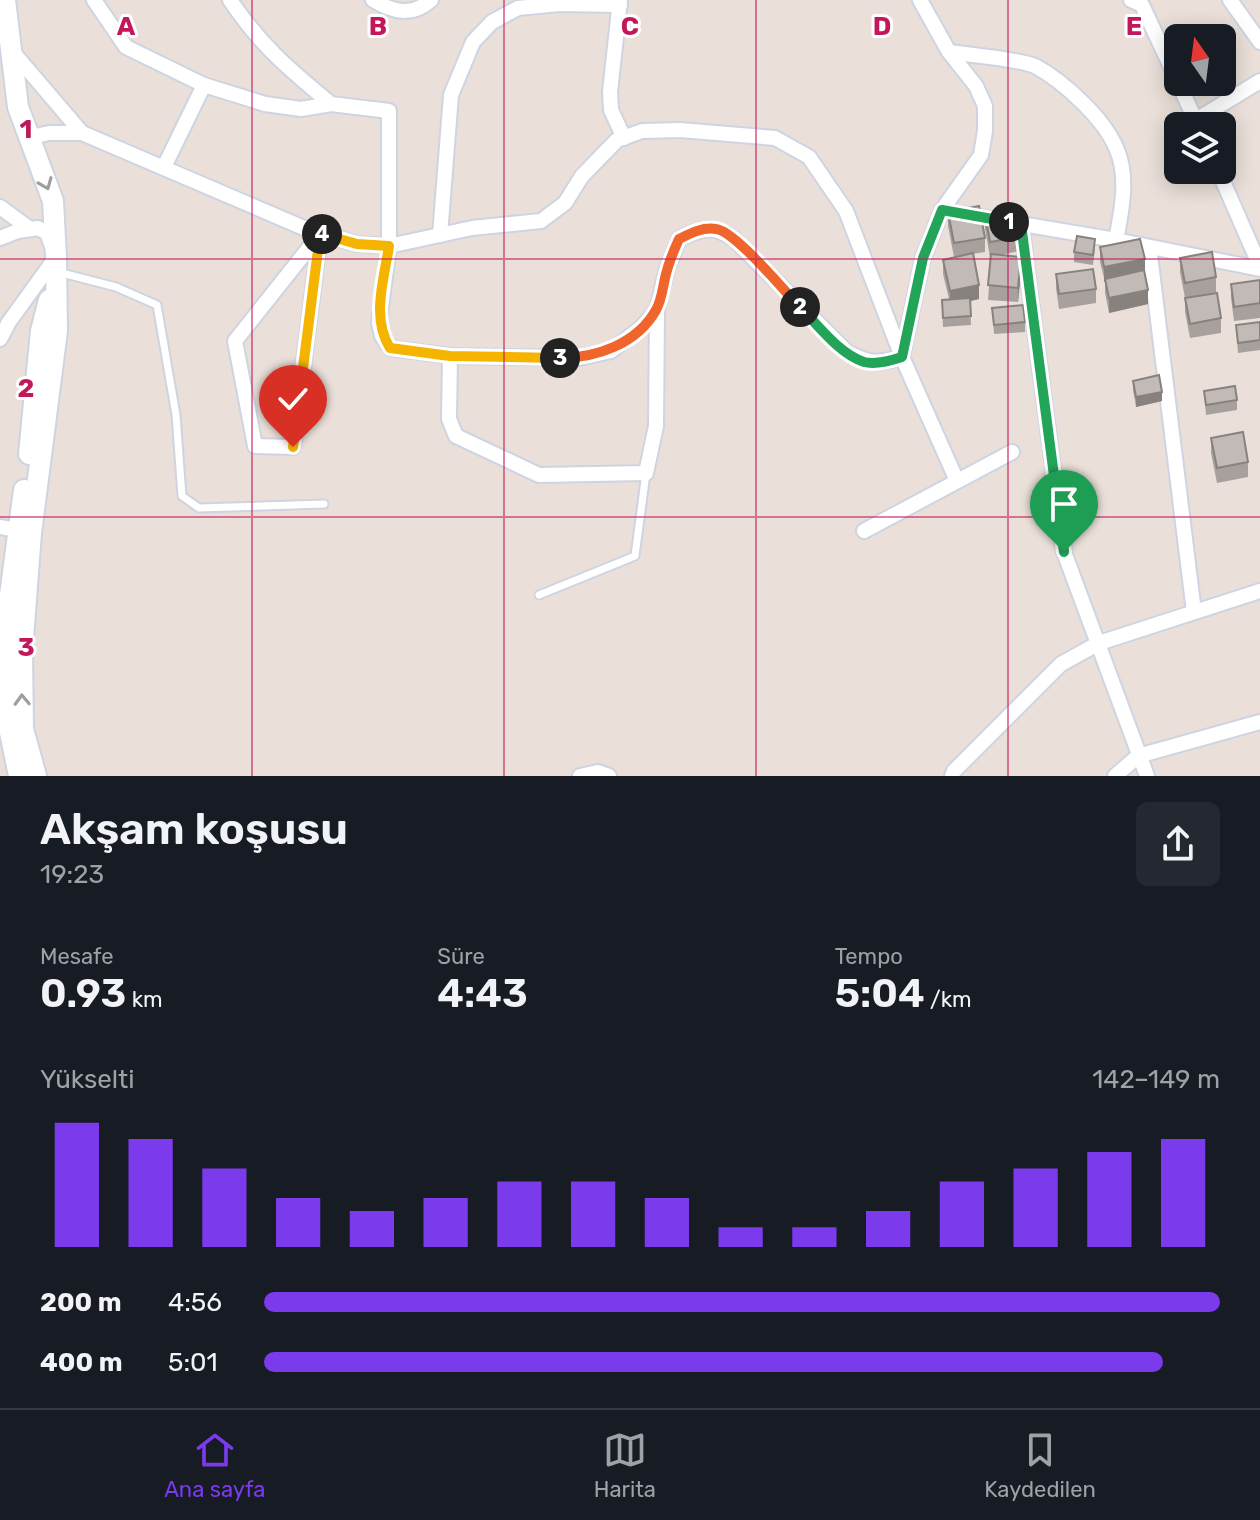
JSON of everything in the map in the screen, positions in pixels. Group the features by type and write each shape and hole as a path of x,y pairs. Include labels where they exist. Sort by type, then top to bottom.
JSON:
{"main road":[{"path":"5,0 18,107 53,201 56,270 41,331 28,465 16,530 4,703 19,776"},
{"path":"16,530 26,589 21,693 23,729 36,776"}],"street":[{"path":"94,0 126,47 204,85 265,104 301,109 331,104 389,111 389,246 379,323 382,336 390,348 450,356 579,358 611,351 643,326 657,310"},
{"path":"230,0 247,26 277,60 331,104"},
{"path":"373,0 389,10 403,13 424,6 431,0"},
{"path":"902,357 923,258 942,210 981,155 985,131 985,106 976,86 949,52 920,0"},
{"path":"1230,0 1254,24 1260,42"},
{"path":"440,235 451,95 473,42 492,22 518,8 620,2 610,101 624,138"},
{"path":"1140,2 1164,53"},
{"path":"9,48 82,133"},
{"path":"949,52 1033,65 1072,92 1104,124 1117,145 1124,169 1122,210 1116,240"},
{"path":"1214,112 1260,81"},
{"path":"164,167 204,85"},
{"path":"27,138 49,133 82,133 320,234 357,244 389,246 472,228 541,221 565,203 582,176 617,140 642,131 680,130 775,138 809,157 846,211 902,357 957,481"},
{"path":"1224,184 1260,268"},
{"path":"0,207 30,229"},
{"path":"942,210 1260,268"},
{"path":"1021,224 1064,552 1147,776"},
{"path":"0,238 38,228 47,233 56,270 4,324 0,339"},
{"path":"450,356 449,419 456,436 539,475 646,473 656,426 657,310 667,269 679,239 698,230 719,229 744,248 847,352 865,362 885,362 902,357"},
{"path":"320,234 293,447 255,446 235,341 320,234"},
{"path":"1149,247 1194,612"},
{"path":"864,531 1012,452"},
{"path":"952,776 1061,664 1099,643 1260,591"},
{"path":"1115,776 1138,756 1260,722"},
{"path":"580,776 598,772 609,776"}],"lane":[{"path":"56,270 116,287 157,305 176,415 182,496 199,508 324,504"},
{"path":"539,595 635,556 646,473"}],"building":[{"path":"979,206 985,238 954,243 948,212"},
{"path":"1013,209 1019,237 990,242 985,214"},
{"path":"1077,236 1095,239 1093,255 1074,252"},
{"path":"1140,239 1145,259 1104,267 1100,247"},
{"path":"1212,252 1216,277 1185,283 1180,258"},
{"path":"973,253 979,285 950,291 943,260"},
{"path":"991,254 1021,257 1018,288 988,285"},
{"path":"1093,269 1096,289 1059,294 1056,274"},
{"path":"1144,270 1148,290 1109,298 1105,279"},
{"path":"1260,280 1260,303 1234,307 1231,284"},
{"path":"1217,293 1221,318 1190,324 1185,298"},
{"path":"970,298 971,316 943,318 942,300"},
{"path":"1023,305 1025,322 994,325 992,308"},
{"path":"1260,322 1260,340 1238,343 1236,325"},
{"path":"1159,375 1162,392 1136,397 1133,381"},
{"path":"1235,386 1237,400 1206,405 1204,391"},
{"path":"1243,432 1248,462 1217,468 1211,438"}],"route":[{"path":"293,447 320,234 357,244 389,246 379,323 382,336 390,348 450,356 579,358 611,351 643,326 657,310 667,269 679,239 698,230 719,229 734,239 847,352 865,362 885,362 902,357 923,258 942,210 1021,224 1064,552"}]}
